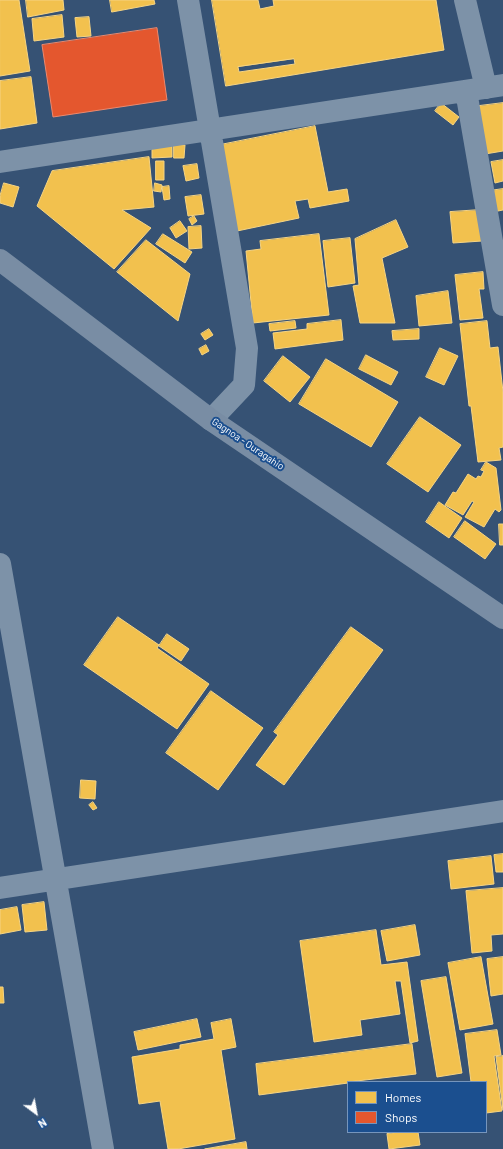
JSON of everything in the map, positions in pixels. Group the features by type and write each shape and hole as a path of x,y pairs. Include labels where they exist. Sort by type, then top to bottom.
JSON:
{"main road":[{"name":"Gagnoa - Ouragahio","path":"0,260 211,420 503,618"}],"street":[{"path":"188,0 247,348 244,385 211,420"},
{"path":"465,0 485,88 503,305"},
{"path":"0,162 485,88"},
{"path":"0,564 103,1149"},
{"path":"0,888 503,811"}],"building: Homes":[{"path":"0,0 19,0 30,71 0,76"},
{"path":"26,0 63,0 64,10 28,17"},
{"path":"110,0 154,0 155,4 112,12"},
{"path":"212,0 258,0 260,9 274,6 273,0 436,0 444,50 226,86","holes":["294,59 295,64 239,72 238,67"]},
{"path":"62,15 64,37 34,41 32,19"},
{"path":"89,17 91,36 77,37 75,18"},
{"path":"31,77 37,123 0,129 0,81"},
{"path":"441,103 459,117 453,125 435,111"},
{"path":"503,103 503,151 485,154 479,106"},
{"path":"315,126 328,192 347,189 349,201 310,208 308,199 295,201 299,218 237,231 220,145"},
{"path":"172,143 172,157 152,158 152,144"},
{"path":"174,144 185,145 184,158 174,158"},
{"path":"149,157 154,207 122,210 151,228 114,269 37,206 52,171"},
{"path":"503,160 503,181 495,183 491,162"},
{"path":"156,161 164,161 164,180 156,180"},
{"path":"197,164 199,178 186,181 183,166"},
{"path":"4,183 19,187 13,207 0,203 0,196"},
{"path":"155,183 162,185 161,192 154,191"},
{"path":"169,186 170,199 164,200 162,187"},
{"path":"503,189 503,210 493,212 489,191"},
{"path":"201,195 204,214 188,216 185,197"},
{"path":"480,210 482,241 453,243 450,212"},
{"path":"194,216 197,221 192,225 189,219"},
{"path":"396,220 408,247 382,258 395,323 360,323 353,286 359,285 355,239"},
{"path":"180,221 187,231 176,238 170,228"},
{"path":"201,226 202,248 189,249 188,227"},
{"path":"163,234 192,252 185,263 156,244"},
{"path":"319,234 329,315 253,323 246,251 261,249 260,241"},
{"path":"350,238 355,283 328,287 323,241"},
{"path":"146,240 190,274 178,321 117,272"},
{"path":"483,272 484,289 479,289 483,318 460,320 455,275"},
{"path":"448,291 452,323 419,326 416,296"},
{"path":"341,320 343,340 275,349 273,333 307,329 307,324"},
{"path":"295,321 296,328 270,331 269,324"},
{"path":"487,321 490,348 498,347 503,392 503,447 499,448 501,460 478,462 471,406 469,406 460,324"},
{"path":"209,329 213,335 205,340 201,334"},
{"path":"419,329 419,339 393,340 392,331"},
{"path":"206,345 209,351 202,355 199,349"},
{"path":"440,348 458,356 444,385 426,377"},
{"path":"366,355 398,372 391,385 359,369"},
{"path":"283,356 310,377 290,402 264,381"},
{"path":"326,359 398,402 371,447 299,404"},
{"path":"420,417 461,445 428,492 387,464"},
{"path":"486,462 496,468 501,510 499,512 495,509 484,527 465,517 474,502 472,501 463,515 445,505 453,492 456,493 468,474 476,479 478,476 481,477 484,471 481,470"},
{"path":"439,502 462,518 449,538 426,522"},
{"path":"465,521 496,544 485,559 454,537"},
{"path":"499,524 503,524 503,545 500,545"},
{"path":"118,617 159,645 157,648 209,684 177,729 84,665"},
{"path":"351,627 383,650 284,785 256,765 278,735 274,732"},
{"path":"167,634 189,649 181,661 159,646"},
{"path":"211,691 263,728 218,790 166,753"},
{"path":"81,780 96,781 95,799 80,798"},
{"path":"93,802 97,808 93,810 89,805"},
{"path":"503,854 503,872 496,872 494,855"},
{"path":"491,856 494,884 451,889 448,861"},
{"path":"503,888 503,934 491,935 492,951 472,953 466,891"},
{"path":"44,902 47,930 25,932 22,905"},
{"path":"17,907 21,930 0,934 0,910"},
{"path":"415,925 420,955 387,961 381,931"},
{"path":"376,930 381,965 407,962 418,1041 410,1043 401,981 395,981 400,1014 360,1020 362,1035 314,1042 300,941"},
{"path":"481,957 493,1024 460,1030 448,963"},
{"path":"503,957 503,994 491,996 487,959"},
{"path":"446,977 462,1073 437,1077 421,981"},
{"path":"0,987 3,987 4,1003 0,1003"},
{"path":"197,1019 201,1037 138,1050 134,1032"},
{"path":"231,1019 236,1047 221,1050 235,1139 178,1149 168,1149 160,1101 139,1104 132,1057 180,1049 180,1045 214,1039 211,1023"},
{"path":"497,1030 501,1055 494,1056 502,1111 487,1113 487,1081 471,1081 465,1034"},
{"path":"412,1044 416,1074 347,1081 347,1083 259,1095 256,1064"},
{"path":"503,1056 503,1110 496,1057"},
{"path":"418,1133 420,1145 389,1149 387,1134"},
{"path":"246,1142 247,1149 205,1149"}],"building: Shops":[{"path":"157,28 167,100 53,117 42,45"}]}
